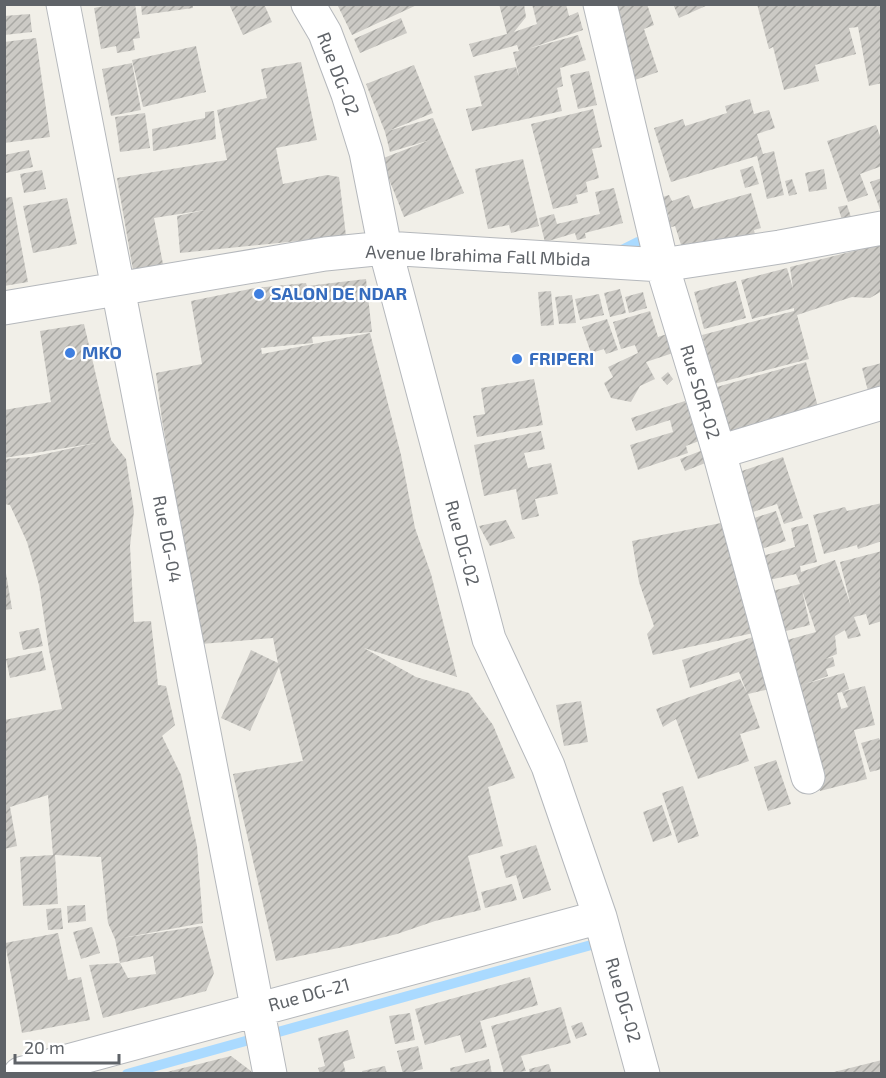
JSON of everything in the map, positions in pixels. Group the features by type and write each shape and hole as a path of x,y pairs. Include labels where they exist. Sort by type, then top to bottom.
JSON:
{"street":[{"name":"Rue DG-04","path":"63,4 270,1074"},
{"name":"Rue DG-02","path":"308,4 325,33 348,94 366,152 385,248 489,639 548,766 600,917 643,1074"},
{"name":"Rue SOR-02","path":"600,4 662,265 718,452 808,777"},
{"name":"Avenue Ibrahima Fall Mbida","path":"4,308 325,254 385,248 662,265 780,248 882,228"},
{"path":"718,452 882,403"},
{"name":"Rue DG-21","path":"20,1074 600,917"}],"building":[{"path":"114,4 135,4 140,38 133,39 135,50 117,53 116,46 101,49 94,8"},
{"path":"141,4 193,4 193,8 142,15"},
{"path":"229,4 264,4 272,22 243,35"},
{"path":"337,4 419,4 352,35"},
{"path":"499,4 524,4 526,17 514,32 537,24 532,4 566,4 569,16 578,12 583,30 528,49 578,35 586,60 560,68 563,86 557,88 562,111 472,131 466,109 482,106 474,76 516,67 520,80 513,52 519,51 517,45 473,57 469,44 507,34"},
{"path":"647,4 654,25 644,29 658,72 632,81 614,23 622,21 617,6"},
{"path":"673,4 710,4 679,18"},
{"path":"757,4 882,4 882,83 869,86 858,27 849,28 856,54 815,65 819,81 784,90 773,47 769,49"},
{"path":"30,14 32,32 4,35 4,16"},
{"path":"401,18 407,33 360,53 354,39"},
{"path":"36,38 50,137 4,143 4,42"},
{"path":"196,46 206,92 143,107 132,60"},
{"path":"301,62 317,140 276,148 283,184 327,175 339,177 346,236 180,253 177,216 205,210 154,218 163,264 133,270 117,178 227,160 217,110 267,98 261,69"},
{"path":"132,63 141,110 111,116 102,69"},
{"path":"414,65 433,113 388,131 433,118 464,193 404,217 381,159 430,140 390,152 385,132 366,84"},
{"path":"589,71 597,105 578,109 570,75"},
{"path":"750,99 754,114 769,110 775,128 757,134 763,154 774,151 784,195 767,199 757,156 671,182 654,128 683,119 685,126 727,113 725,106"},
{"path":"593,109 602,147 592,149 599,178 586,182 588,192 576,195 578,203 553,209 531,124"},
{"path":"214,111 216,139 153,151 152,129 205,118 205,112"},
{"path":"145,113 150,148 120,152 115,117"},
{"path":"876,125 882,141 882,166 860,174 868,195 848,202 827,141"},
{"path":"29,150 33,167 6,173 4,155"},
{"path":"523,159 539,226 511,233 509,225 488,229 475,169"},
{"path":"753,166 759,184 745,188 740,170"},
{"path":"824,169 827,189 809,192 805,173"},
{"path":"42,170 46,189 24,193 20,174"},
{"path":"882,178 882,212 881,212 870,182"},
{"path":"792,179 797,194 789,196 785,181"},
{"path":"614,188 623,223 585,233 586,238 577,240 575,233 545,242 539,218 554,214 557,224 600,214 595,192"},
{"path":"751,193 761,228 754,230 756,239 725,249 722,239 683,251 675,226 662,230 660,220 669,217 663,197 669,195 672,201 689,195 694,209"},
{"path":"12,197 28,282 4,286 4,198"},
{"path":"67,198 77,244 33,253 23,206"},
{"path":"847,205 851,217 842,220 838,207"},
{"path":"882,244 882,291 870,298 852,297 797,315 809,359 714,384 702,335 794,311 794,308 752,319 741,280 787,268 793,289 790,267"},
{"path":"366,279 372,332 312,337 313,343 261,348 262,354 370,333 401,455 415,528 431,574 457,677 364,648 416,677 469,693 493,725 515,778 488,787 503,846 468,856 481,910 435,921 397,934 276,961 233,774 303,761 279,667 250,731 221,718 251,650 278,663 273,638 201,644 156,373 202,364 191,301 255,288 306,283 307,286"},
{"path":"736,281 746,318 704,329 694,292"},
{"path":"620,289 626,313 610,317 604,293"},
{"path":"551,291 554,325 541,326 538,292"},
{"path":"643,292 647,308 629,313 625,297"},
{"path":"599,294 604,315 580,320 575,299"},
{"path":"572,295 576,323 559,324 555,297"},
{"path":"650,311 658,337 667,334 673,353 646,362 655,379 640,386 631,402 611,398 604,383 613,377 608,367 638,353 635,345 621,349 613,322"},
{"path":"607,319 618,350 606,354 604,349 591,353 582,327"},
{"path":"84,324 111,440 126,459 134,511 130,546 134,622 151,621 158,685 166,686 175,725 162,736 181,775 197,846 203,923 122,938 202,926 214,973 206,991 103,1018 89,965 120,963 115,939 108,923 101,857 55,855 58,904 23,906 20,857 53,855 48,795 10,807 17,846 4,849 4,720 62,709 49,650 39,585 27,542 10,505 4,504 4,459 31,457 96,443 4,458 4,410 51,402 40,331","holes":["153,956 156,974 128,978 120,963"]},
{"path":"806,362 818,407 726,432 713,388"},
{"path":"882,363 882,388 868,391 862,368"},
{"path":"668,372 673,379 667,385 661,378"},
{"path":"534,379 543,425 477,437 473,416 485,414 481,388"},
{"path":"685,401 699,441 686,446 688,453 638,470 630,445 673,432 670,420 636,431 631,418"},
{"path":"541,431 545,449 524,453 528,468 551,463 558,494 535,499 539,516 522,520 516,489 484,496 474,445"},
{"path":"703,450 708,462 685,471 680,459"},
{"path":"783,457 803,518 784,524 777,504 750,513 736,473"},
{"path":"882,503 882,541 858,549 857,545 824,554 813,515 845,507 847,511"},
{"path":"776,511 786,541 758,550 748,520"},
{"path":"506,520 515,538 490,546 479,526"},
{"path":"726,522 758,632 653,655 647,634 654,626 639,582 632,541"},
{"path":"808,524 817,562 800,566 801,572 835,560 851,606 840,562 882,551 882,621 869,625 866,614 854,617 861,636 848,639 845,630 835,636 837,654 825,659 833,657 835,666 826,669 828,676 805,684 844,673 849,689 842,692 865,686 875,725 854,730 867,779 820,791 780,642 816,632 802,590 810,625 782,632 772,591 800,584 796,574 769,580 762,556 795,547 791,528","holes":["842,692 848,707 841,709 837,693"]},
{"path":"4,561 12,609 4,610"},
{"path":"39,628 43,646 23,650 19,632"},
{"path":"753,637 770,689 748,694 760,728 740,734 749,761 698,779 676,719 663,727 656,709 740,679 747,693 739,672 690,688 682,660"},
{"path":"42,651 46,670 10,678 6,659"},
{"path":"581,701 588,742 564,746 556,705"},
{"path":"879,738 882,746 882,769 870,772 861,743"},
{"path":"776,760 791,804 768,811 754,767"},
{"path":"683,786 699,836 678,843 662,793"},
{"path":"662,805 672,835 653,842 643,812"},
{"path":"536,845 551,890 523,899 516,875 506,878 500,856"},
{"path":"512,884 517,900 485,908 481,892"},
{"path":"85,905 86,921 68,923 67,906"},
{"path":"61,908 63,929 48,930 46,909"},
{"path":"92,927 100,953 81,959 73,932"},
{"path":"58,933 68,980 81,977 90,1020 22,1033 5,943"},
{"path":"530,977 538,1005 480,1021 487,1047 465,1053 460,1035 425,1045 415,1009"},
{"path":"561,1007 571,1043 521,1056 526,1071 504,1074 491,1026"},
{"path":"410,1013 415,1040 395,1044 389,1016"},
{"path":"582,1022 587,1035 576,1039 571,1026"},
{"path":"348,1030 355,1058 343,1062 346,1074 320,1074 318,1068 325,1066 318,1038"},
{"path":"418,1046 423,1069 403,1074 397,1051"},
{"path":"231,1056 252,1074 159,1074"},
{"path":"489,1059 492,1074 451,1074 450,1068"},
{"path":"882,1060 882,1074 830,1074 830,1073"},
{"path":"549,1064 552,1074 530,1074 529,1069"},
{"path":"385,1066 387,1074 363,1074 362,1071"}],"waterway":[{"path":"620,251 638,242"},
{"path":"127,1074 602,942"}],"place":[{"name":"SALON DE NDAR","path":"259,294"},
{"name":"MKO","path":"70,353"},
{"name":"FRIPERI","path":"517,359"}]}
